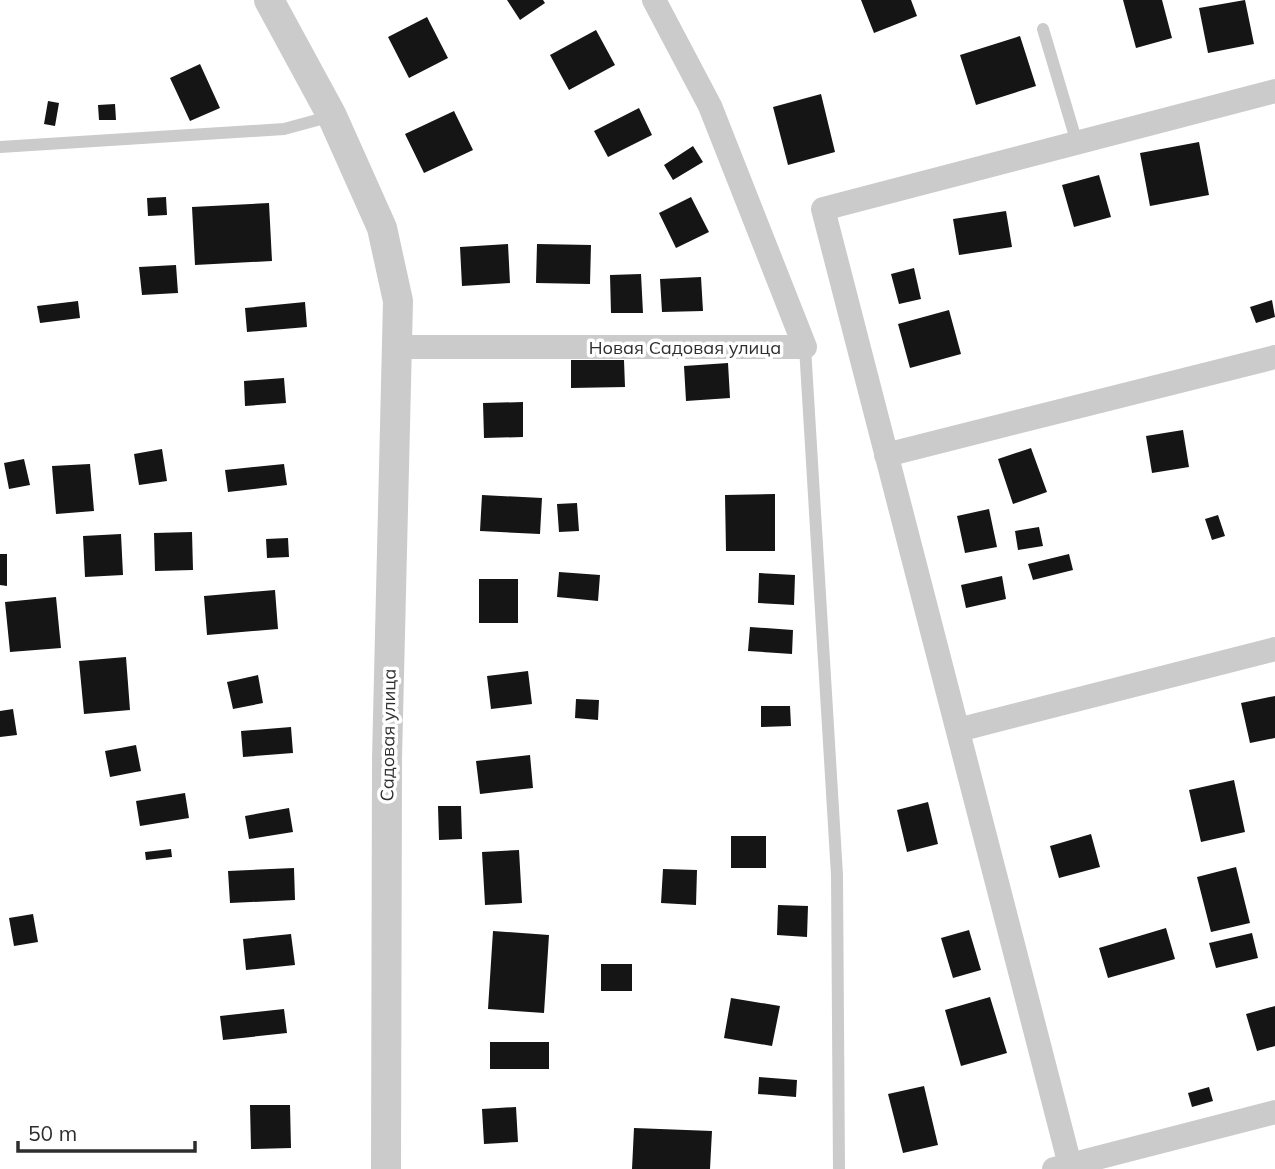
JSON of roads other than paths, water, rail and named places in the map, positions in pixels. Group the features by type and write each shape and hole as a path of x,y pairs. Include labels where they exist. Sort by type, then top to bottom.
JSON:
{"street":[{"path":"269,0 332,116"},
{"name":"Новая Садовая улица","path":"397,347 805,347 710,106 654,0"},
{"path":"1275,91 822,209 958,730 1065,1168 1275,1112"},
{"name":"Садовая улица","path":"332,116 382,228 398,301 387,759 386,1169"},
{"path":"886,455 1275,357"},
{"path":"958,730 1275,649"}],"lane":[{"path":"1043,29 1077,143"},
{"path":"0,147 284,129 332,116"},
{"path":"805,347 837,875 839,1169"}]}
